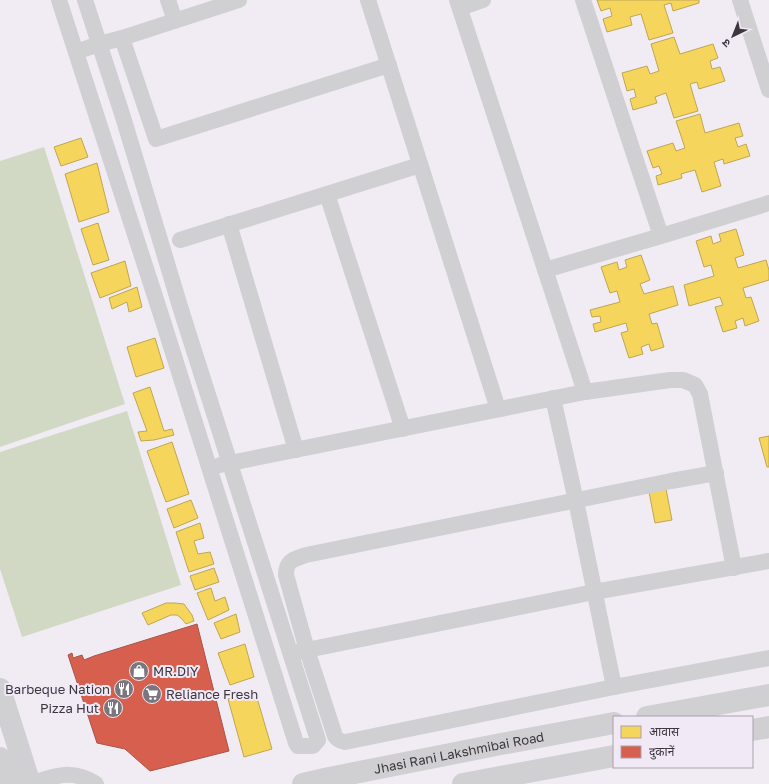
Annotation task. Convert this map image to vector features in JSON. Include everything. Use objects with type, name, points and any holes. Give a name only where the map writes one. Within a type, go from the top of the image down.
[{"type":"main road","points":[[0,689],[30,784]]},
{"type":"main road","points":[[653,716],[769,695]]},
{"type":"main road","name":"Jhasi Rani Lakshmibai Road","points":[[303,784],[613,723]]},
{"type":"main road","points":[[753,730],[769,727]]},
{"type":"main road","points":[[463,784],[613,756]]},
{"type":"main road","points":[[0,758],[8,784]]},
{"type":"street","points":[[59,0],[162,318],[296,743],[298,746],[313,746],[318,740],[182,312],[123,117],[84,0]]},
{"type":"street","points":[[168,0],[175,21]]},
{"type":"street","points":[[76,52],[239,0]]},
{"type":"street","points":[[368,0],[498,409]]},
{"type":"street","points":[[483,0],[458,4],[585,392]]},
{"type":"street","points":[[582,0],[661,236]]},
{"type":"street","points":[[740,0],[769,90]]},
{"type":"street","points":[[122,38],[156,139],[389,65]]},
{"type":"street","points":[[180,240],[420,165]]},
{"type":"street","points":[[327,194],[403,429]]},
{"type":"street","points":[[545,270],[769,203]]},
{"type":"street","points":[[230,224],[296,450]]},
{"type":"street","points":[[209,468],[585,392],[670,380],[683,380],[694,385],[700,394],[734,568]]},
{"type":"street","points":[[553,398],[576,500],[614,686]]},
{"type":"street","points":[[716,473],[306,555],[296,558],[289,563],[286,568],[286,575],[307,650],[335,736],[340,741],[345,742],[614,686],[769,658]]},
{"type":"street","points":[[290,654],[594,592],[769,561]]},
{"type":"street","points":[[30,784],[57,775],[73,774],[90,780],[96,784]]},
{"type":"green space","points":[[44,147],[125,404],[0,447],[0,161]]},
{"type":"green space","points":[[127,411],[181,585],[22,637],[0,569],[0,452]]},
{"type":"building: आवास","points":[[597,0],[699,0],[699,3],[673,11],[671,3],[664,5],[673,33],[649,40],[641,14],[630,17],[632,25],[607,32],[603,19],[612,16],[610,8],[601,11]]},
{"type":"building: आवास","points":[[674,37],[680,54],[713,44],[718,58],[710,61],[712,69],[720,67],[725,81],[699,89],[697,82],[690,84],[698,111],[674,118],[666,93],[655,97],[657,103],[633,110],[630,99],[636,97],[634,89],[627,91],[622,73],[647,66],[650,74],[659,71],[651,44]]},
{"type":"building: आवास","points":[[700,114],[705,133],[739,123],[743,136],[735,138],[738,147],[746,144],[750,156],[724,164],[723,159],[714,162],[721,186],[702,192],[695,170],[681,174],[682,178],[658,185],[656,176],[662,174],[659,166],[653,168],[647,151],[673,143],[676,151],[685,148],[676,121]]},
{"type":"building: आवास","points":[[81,138],[88,157],[61,166],[54,147]]},
{"type":"building: आवास","points":[[97,163],[109,212],[79,222],[65,174]]},
{"type":"building: आवास","points":[[98,223],[109,260],[93,265],[81,229]]},
{"type":"building: आवास","points":[[736,229],[744,255],[735,258],[738,268],[766,260],[769,270],[769,280],[743,288],[746,298],[751,297],[759,321],[745,326],[743,318],[735,321],[737,328],[723,332],[715,307],[723,305],[720,297],[689,306],[684,285],[714,276],[711,265],[704,267],[696,241],[711,236],[713,244],[721,241],[719,234]]},
{"type":"building: आवास","points":[[641,255],[650,280],[640,284],[644,294],[673,286],[678,305],[649,314],[652,324],[657,323],[664,347],[651,351],[649,344],[641,347],[643,354],[629,358],[621,333],[628,331],[626,323],[595,332],[593,324],[601,322],[600,316],[592,317],[590,310],[620,302],[617,291],[610,293],[601,267],[617,262],[619,270],[627,267],[625,260]]},
{"type":"building: आवास","points":[[125,261],[131,286],[100,298],[91,273]]},
{"type":"building: आवास","points":[[137,287],[142,307],[129,312],[127,302],[112,309],[109,298]]},
{"type":"building: आवास","points":[[155,338],[164,368],[136,377],[127,347]]},
{"type":"building: आवास","points":[[150,387],[164,431],[172,429],[174,435],[154,440],[141,441],[138,432],[147,431],[133,393]]},
{"type":"building: आवास","points":[[769,436],[769,467],[767,467],[759,438]]},
{"type":"building: आवास","points":[[172,442],[189,494],[166,502],[147,451]]},
{"type":"building: आवास","points":[[666,489],[672,520],[655,523],[649,492]]},
{"type":"building: आवास","points":[[191,500],[198,518],[174,528],[167,509]]},
{"type":"building: आवास","points":[[200,523],[204,538],[194,541],[198,554],[210,552],[214,564],[189,572],[176,532]]},
{"type":"building: आवास","points":[[214,568],[219,582],[195,590],[190,576]]},
{"type":"building: आवास","points":[[211,588],[215,601],[225,597],[229,610],[208,620],[197,593]]},
{"type":"building: आवास","points":[[166,603],[184,604],[192,615],[194,621],[186,624],[177,615],[171,615],[148,625],[142,613]]},
{"type":"building: आवास","points":[[236,614],[240,632],[221,639],[214,623]]},
{"type":"building: आवास","points":[[245,644],[254,677],[230,685],[218,653]]},
{"type":"building: आवास","points":[[255,691],[272,749],[244,757],[228,699]]},
{"type":"building: दुकानें","points":[[197,624],[229,751],[150,771],[125,749],[97,743],[68,655],[72,653],[73,658],[82,655],[84,660]]},
{"type":"place","name":"MR.DIY","points":[[139,671]]},
{"type":"place","name":"Barbeque Nation","points":[[124,689]]},
{"type":"place","name":"Reliance Fresh","points":[[152,694]]},
{"type":"place","name":"Pizza Hut","points":[[113,708]]}]
